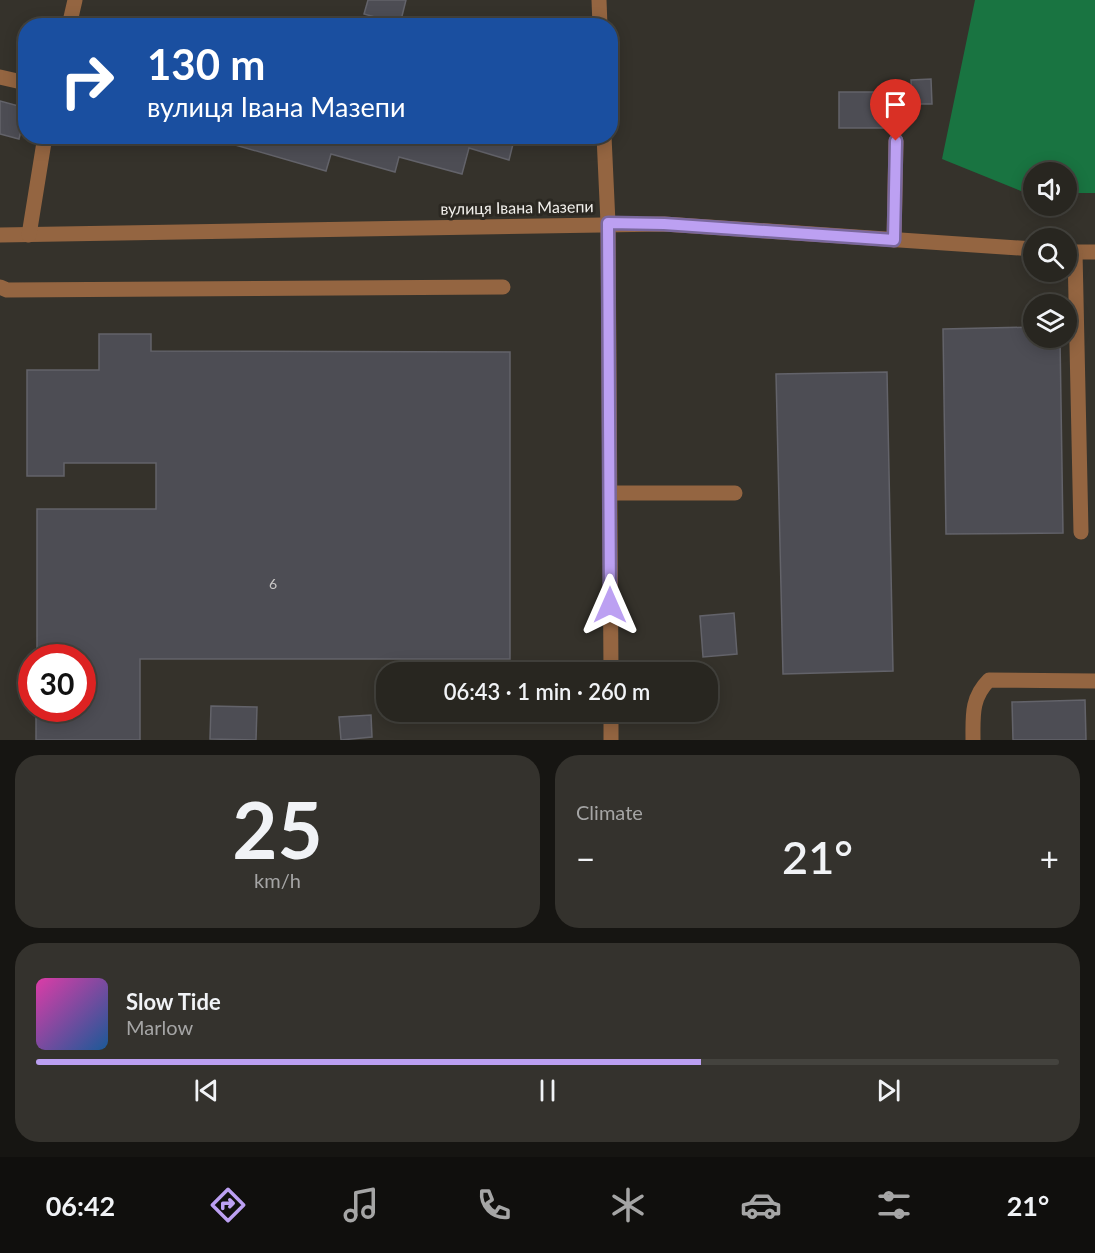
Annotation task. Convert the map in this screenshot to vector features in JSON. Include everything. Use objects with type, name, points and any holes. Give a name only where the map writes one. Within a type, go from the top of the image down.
[{"type":"street","points":[[71,18],[75,0]]},
{"type":"street","points":[[599,0],[600,18]]},
{"type":"street","points":[[0,77],[18,81]]},
{"type":"street","points":[[894,240],[896,141]]},
{"type":"street","points":[[29,235],[44,144]]},
{"type":"street","points":[[604,144],[608,223],[611,662]]},
{"type":"street","name":"вулиця Івана Мазепи","points":[[0,236],[608,223],[664,224],[1023,248]]},
{"type":"street","points":[[1077,252],[1095,252]]},
{"type":"street","points":[[1072,282],[1081,532]]},
{"type":"street","points":[[0,287],[19,290],[503,287]]},
{"type":"street","points":[[610,493],[735,493]]},
{"type":"street","points":[[973,740],[973,706],[979,690],[989,680],[1095,681]]},
{"type":"street","points":[[611,722],[611,740]]},
{"type":"green space","points":[[975,0],[1095,0],[1095,193],[1077,193],[1077,162],[1023,162],[1023,192],[942,159]]},
{"type":"building","points":[[368,0],[406,0],[402,18],[378,18],[364,14]]},
{"type":"building","points":[[931,79],[932,104],[912,104],[911,80]]},
{"type":"building","points":[[839,92],[890,92],[890,128],[839,128]]},
{"type":"building","points":[[0,101],[18,106],[18,139],[0,134]]},
{"type":"building","points":[[232,144],[513,144],[509,160],[469,148],[462,174],[399,157],[395,172],[331,154],[326,171]]},
{"type":"building","points":[[1023,327],[1023,348],[1060,348],[1063,533],[946,534],[943,329]]},
{"type":"building","points":[[99,334],[151,334],[151,351],[510,352],[510,659],[140,659],[140,740],[36,740],[36,722],[96,722],[96,644],[37,644],[37,509],[156,509],[156,463],[64,463],[64,476],[27,476],[27,370],[99,370]]},
{"type":"building","points":[[887,372],[893,671],[783,674],[776,374]]},
{"type":"building","points":[[734,613],[737,654],[703,657],[700,616]]},
{"type":"building","points":[[1085,700],[1086,740],[1013,740],[1012,702]]},
{"type":"building","points":[[211,706],[257,707],[256,740],[210,739]]},
{"type":"building","points":[[371,715],[372,737],[341,740],[339,717]]},
{"type":"route","points":[[610,605],[608,223],[664,224],[894,240],[896,141]]}]
